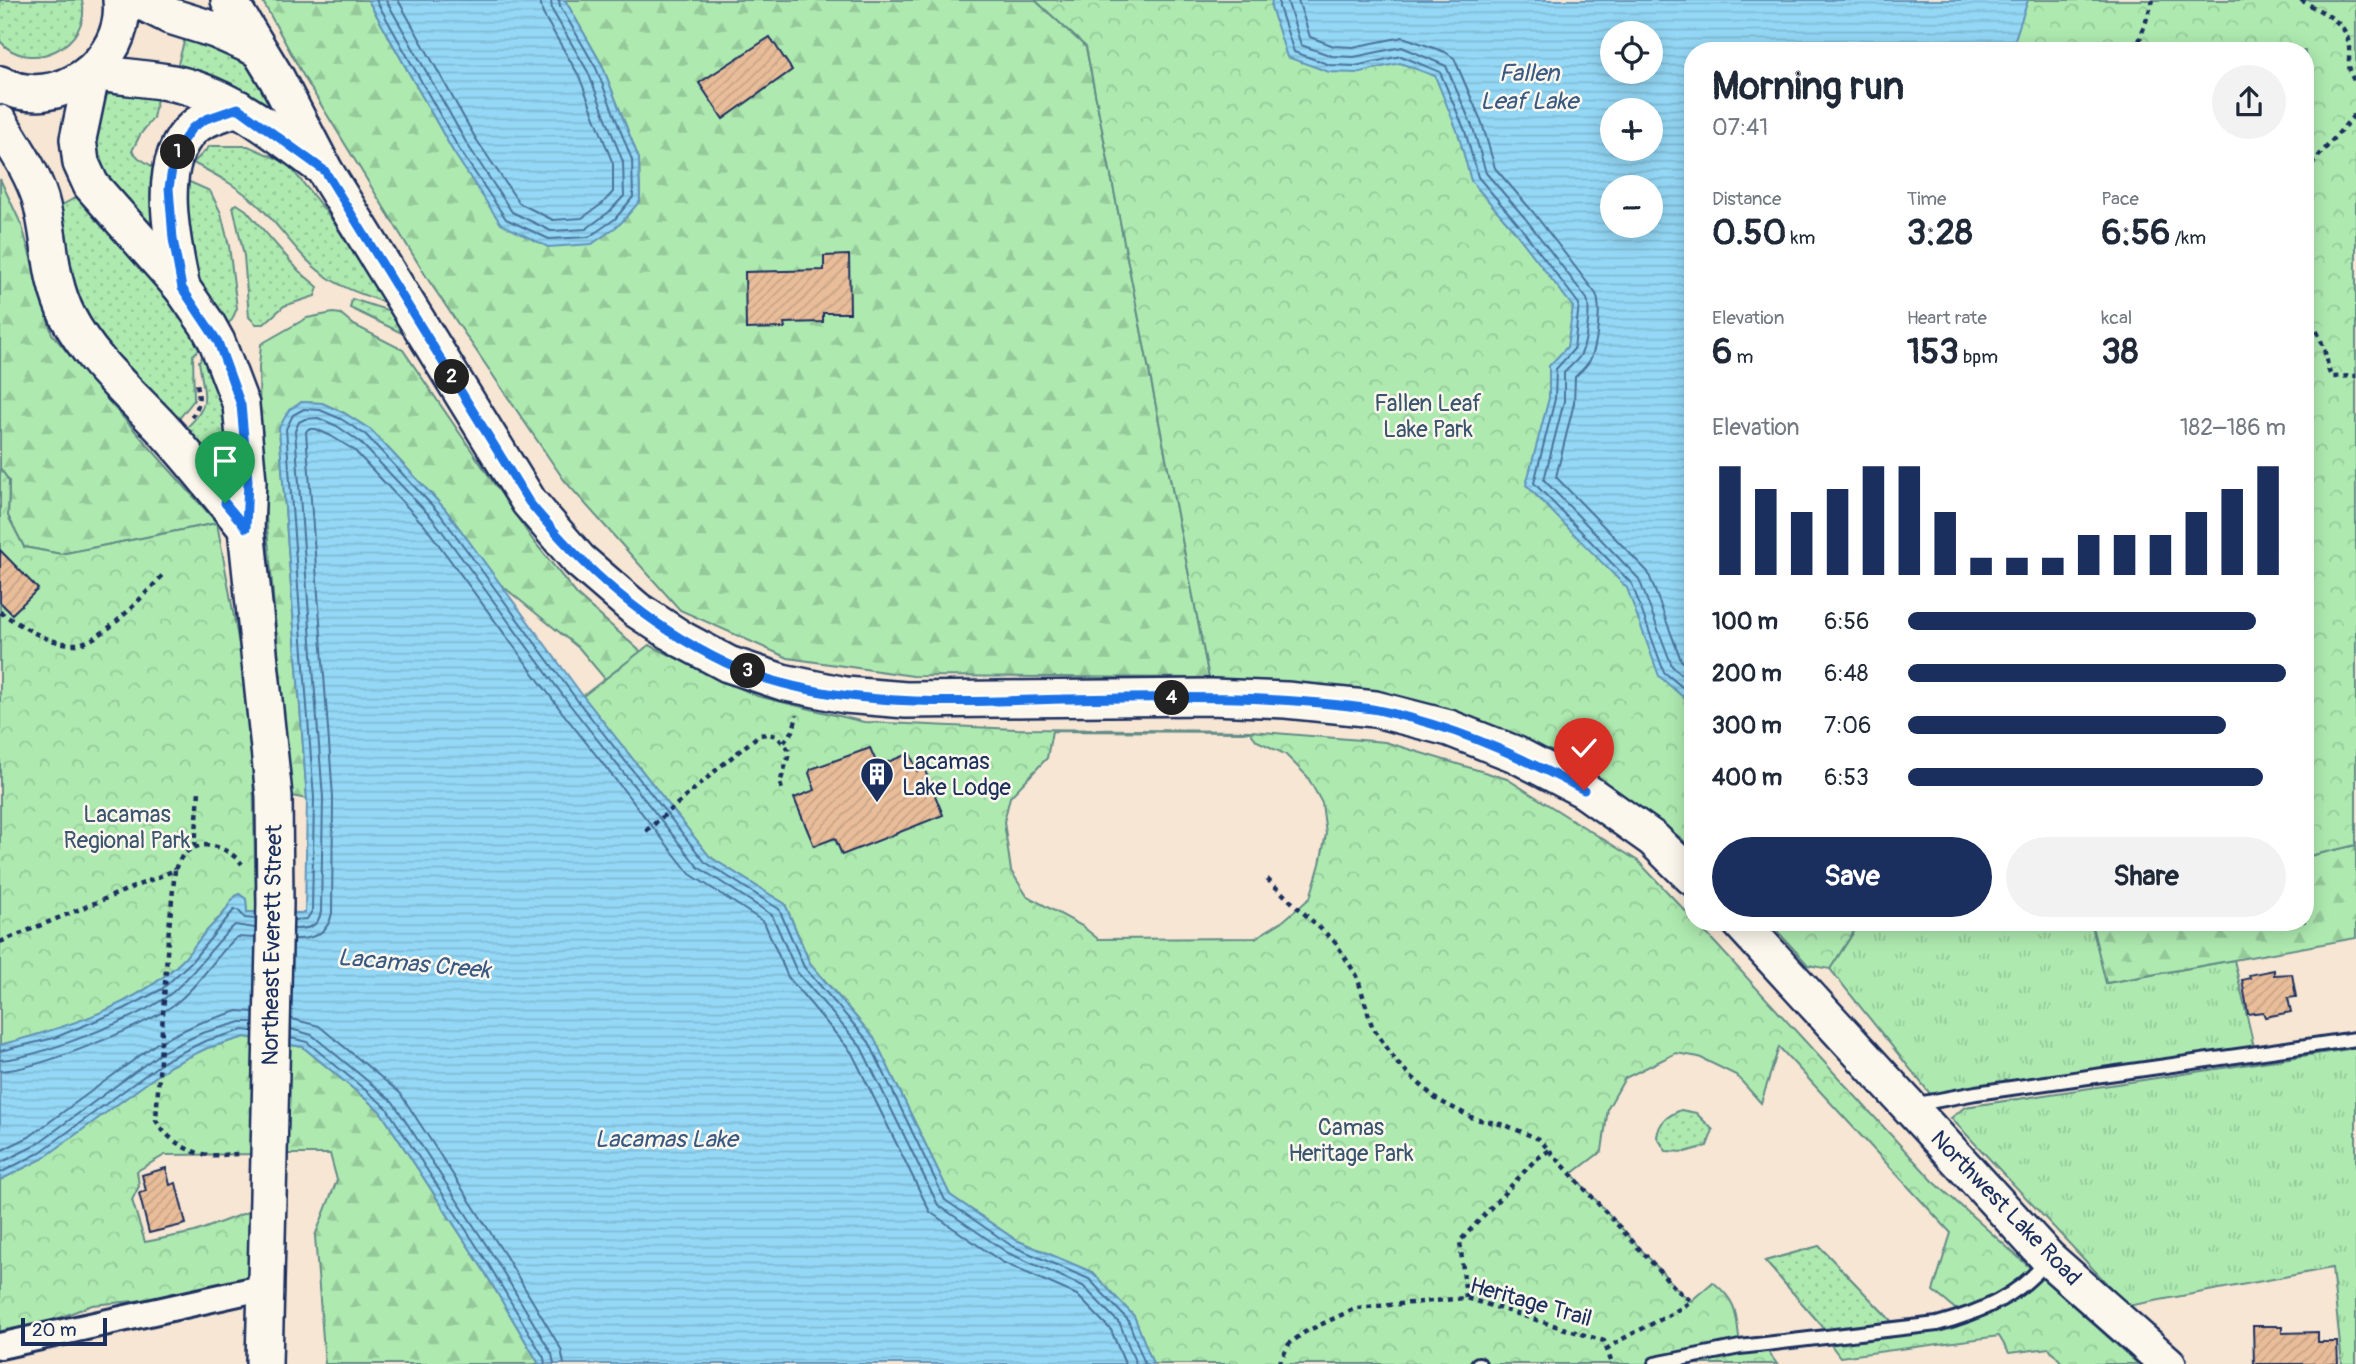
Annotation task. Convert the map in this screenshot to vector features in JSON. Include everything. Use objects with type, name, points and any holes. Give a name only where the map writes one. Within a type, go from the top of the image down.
[{"type":"main road","points":[[0,84],[28,92],[51,91],[73,85],[92,72],[114,43],[120,26],[121,0]]},
{"type":"main road","points":[[138,0],[170,16],[215,30],[258,49]]},
{"type":"main road","points":[[229,0],[277,79],[325,171],[537,511],[579,560],[637,610],[683,640],[728,664],[792,685],[845,695],[906,700],[1211,697],[1286,700],[1375,709],[1460,733],[1515,754],[1584,790],[1653,839],[1684,869]]},
{"type":"main road","points":[[92,72],[169,82],[200,91],[238,108],[325,171]]},
{"type":"main road","name":"Northeast Everett Street","points":[[92,72],[78,139],[82,163],[91,185],[182,288],[218,342],[241,405],[248,481],[246,528],[274,796],[275,904],[264,1364]]},
{"type":"main road","points":[[182,288],[170,211],[169,188],[173,163],[182,142],[192,128],[206,119],[238,108]]},
{"type":"main road","points":[[0,123],[31,173],[41,201],[50,264],[57,289],[79,336],[104,368],[172,438],[246,528]]},
{"type":"main road","name":"Northwest Lake Road","points":[[1748,931],[2048,1258],[2168,1364]]},
{"type":"street","points":[[0,1346],[266,1287]]},
{"type":"lane","points":[[1909,1106],[1976,1093],[2356,1039]]},
{"type":"lane","points":[[1655,1364],[1740,1347],[1937,1324],[1956,1319],[1980,1310],[2019,1288],[2033,1277],[2048,1258]]},
{"type":"path","points":[[2139,42],[2153,0]]},
{"type":"path","points":[[2301,0],[2334,20],[2348,37],[2349,74],[2356,83]]},
{"type":"path","points":[[2314,162],[2356,113]]},
{"type":"path","points":[[2314,327],[2327,362],[2327,370],[2332,377],[2356,376]]},
{"type":"path","points":[[190,419],[197,411],[199,403],[196,371]]},
{"type":"path","points":[[0,612],[39,636],[76,645],[110,629],[164,574]]},
{"type":"path","points":[[646,831],[759,735],[777,736],[788,749],[780,783],[783,793]]},
{"type":"path","points":[[195,847],[199,790]]},
{"type":"path","points":[[245,867],[233,853],[207,845],[183,853],[174,870],[155,1112],[156,1120],[166,1135],[183,1146],[208,1156],[269,1154]]},
{"type":"path","points":[[0,942],[174,870]]},
{"type":"path","points":[[1267,879],[1335,942],[1357,976],[1372,1026],[1398,1064],[1436,1099],[1475,1119],[1505,1125],[1539,1139],[1691,1301],[1677,1312],[1619,1340],[1607,1349]]},
{"type":"path","points":[[1466,1298],[1460,1241],[1535,1160],[1550,1150]]},
{"type":"path","name":"Heritage Trail","points":[[1279,1364],[1289,1344],[1305,1332],[1356,1308],[1466,1298],[1604,1341],[1612,1364]]},
{"type":"green space","points":[[0,0],[82,0],[83,16],[78,30],[69,42],[42,55],[27,56],[12,51],[0,41]]},
{"type":"green space","points":[[262,0],[368,0],[454,153],[640,201],[639,159],[602,65],[565,0],[1035,0],[1086,47],[1209,678],[913,676],[788,658],[680,610],[564,480],[429,281],[304,77]]},
{"type":"green space","name":"Fallen Leaf Lake Park","points":[[1035,0],[2356,0],[2356,845],[2314,855],[2314,42],[1684,42],[1684,841],[1598,779],[1508,733],[1444,709],[1411,700],[1310,684],[1209,678],[1086,47]]},
{"type":"green space","points":[[187,31],[249,61],[291,131],[176,71]]},
{"type":"green space","points":[[106,93],[157,99],[153,118],[132,151],[158,170],[164,248],[111,189],[95,148]]},
{"type":"green space","points":[[210,146],[248,146],[287,163],[328,214],[387,303],[346,288],[323,274],[248,196],[193,163]]},
{"type":"green space","points":[[0,179],[22,226],[52,334],[217,523],[61,554],[24,547],[8,516],[9,481],[0,468]]},
{"type":"green space","points":[[183,179],[210,191],[221,213],[229,246],[237,308],[232,320],[225,326],[203,290],[181,236]]},
{"type":"green space","points":[[82,194],[208,341],[193,355],[194,400],[170,430],[122,382],[73,295],[55,209]]},
{"type":"green space","points":[[237,204],[246,210],[299,271],[318,287],[315,296],[284,306],[264,324],[256,324],[249,317],[244,256],[233,206]]},
{"type":"green space","points":[[352,299],[390,311],[408,336],[350,308]]},
{"type":"green space","points":[[341,314],[354,325],[403,350],[532,539],[578,596],[641,652],[605,679],[580,649],[500,584],[445,509],[371,430],[322,403],[301,402],[279,428],[307,799],[291,796],[260,449],[259,367],[261,344],[307,318]]},
{"type":"green space","points":[[214,349],[242,518],[183,431],[203,407],[204,392],[199,361],[209,350]]},
{"type":"green space","name":"Lacamas Regional Park","points":[[0,468],[9,481],[8,516],[24,547],[61,554],[217,523],[252,716],[256,912],[247,912],[246,899],[239,894],[184,959],[144,990],[98,1014],[0,1045]]},
{"type":"green space","name":"Camas Heritage Park","points":[[649,645],[757,696],[864,722],[1016,729],[1251,731],[1385,742],[1507,779],[1638,861],[1684,910],[1684,931],[1704,931],[1933,1181],[2138,1364],[2063,1364],[2049,1348],[2009,1353],[1999,1336],[1840,1357],[1825,1337],[1831,1336],[1765,1261],[1819,1246],[1898,1328],[1964,1316],[1933,1291],[1951,1233],[1779,1047],[1761,1103],[1736,1075],[1699,1057],[1676,1053],[1625,1078],[1608,1108],[1602,1151],[1572,1174],[1691,1301],[1713,1282],[1728,1296],[1735,1310],[1740,1346],[1763,1345],[1777,1364],[1153,1364],[1134,1316],[1092,1272],[1016,1240],[950,1195],[874,1038],[810,963],[785,904],[710,857],[583,696]],"holes":[[[1052,731],[1250,732],[1257,741],[1285,754],[1307,776],[1322,803],[1326,834],[1310,898],[1283,921],[1255,938],[1098,939],[1082,926],[1027,896],[1011,871],[1004,822],[1010,797],[1047,758]]]},
{"type":"green space","points":[[2356,845],[2356,938],[2106,983],[2093,931],[2314,931],[2314,855]]},
{"type":"green space","points":[[1777,931],[1854,931],[1830,969],[1808,965]]},
{"type":"green space","points":[[1854,931],[2093,931],[2107,983],[2234,960],[2254,1047],[1931,1095],[1830,969]]},
{"type":"green space","points":[[245,1037],[271,1042],[269,1154],[165,1155],[137,1171],[139,1186],[132,1200],[145,1242],[195,1232],[253,1210],[249,1290],[92,1305],[18,1334],[0,1338],[0,1180],[42,1159],[170,1066],[207,1048]]},
{"type":"green space","points":[[271,1042],[303,1047],[380,1111],[483,1269],[539,1364],[325,1364],[315,1236],[337,1180],[330,1154],[269,1154]]},
{"type":"green space","points":[[2356,1048],[2356,1364],[2342,1364],[2332,1268],[2128,1306],[1951,1118],[1965,1107]]},
{"type":"green space","points":[[1681,1110],[1696,1113],[1713,1130],[1707,1146],[1685,1152],[1666,1151],[1657,1137],[1660,1127],[1668,1117]]},
{"type":"green space","points":[[1819,1246],[1898,1328],[1831,1336],[1765,1261]]},
{"type":"water","points":[[368,0],[565,0],[602,65],[639,159],[640,201],[620,224],[592,244],[548,247],[501,224],[454,153]]},
{"type":"water","name":"Fallen Leaf Lake","points":[[1272,0],[2028,0],[2014,42],[1684,42],[1684,698],[1659,676],[1627,588],[1526,485],[1549,398],[1549,366],[1567,347],[1573,307],[1512,228],[1471,181],[1458,133],[1435,76],[1400,63],[1356,73],[1329,72],[1287,57],[1271,7]]},
{"type":"water","name":"Lacamas Lake","points":[[302,402],[322,403],[371,430],[445,509],[583,696],[710,857],[785,904],[810,964],[874,1038],[950,1195],[1016,1240],[1092,1272],[1134,1316],[1153,1364],[539,1364],[483,1269],[380,1111],[303,1047],[245,1037],[207,1048],[170,1066],[42,1159],[0,1180],[0,1045],[98,1014],[144,990],[184,959],[239,894],[246,899],[247,912],[305,913],[307,799],[279,428],[289,410]]},
{"type":"building","points":[[770,37],[792,70],[723,119],[699,83]]},
{"type":"building","points":[[849,255],[850,313],[823,313],[823,322],[784,323],[785,328],[746,329],[745,272],[824,270],[824,256]]},
{"type":"building","points":[[0,550],[38,589],[12,614],[0,602]]},
{"type":"building","name":"Lacamas Lake Lodge","points":[[870,748],[878,766],[910,753],[917,771],[924,768],[943,815],[842,855],[835,838],[814,846],[794,798],[815,790],[809,773],[811,769]]},
{"type":"building","points":[[2274,970],[2274,975],[2292,974],[2296,997],[2288,998],[2291,1012],[2265,1017],[2263,1012],[2248,1014],[2242,980],[2250,978],[2249,975]]},
{"type":"building","points":[[166,1168],[170,1185],[176,1183],[186,1224],[149,1233],[139,1193],[146,1191],[142,1175]]},
{"type":"building","points":[[2253,1326],[2282,1326],[2282,1333],[2318,1332],[2318,1342],[2337,1342],[2338,1364],[2254,1364]]},
{"type":"place","name":"Lacamas Lake Lodge","points":[[877,804]]},
{"type":"route","points":[[225,503],[246,528],[248,481],[241,405],[218,342],[182,288],[173,239],[169,188],[173,163],[182,142],[192,128],[206,119],[238,108],[325,171],[529,502],[552,530],[579,560],[637,610],[683,640],[728,664],[803,687],[845,695],[906,700],[1211,697],[1286,700],[1375,709],[1449,728],[1515,754],[1584,790]]},
{"type":"water label","name":"Lacamas Creek","points":[[414,964]]}]
